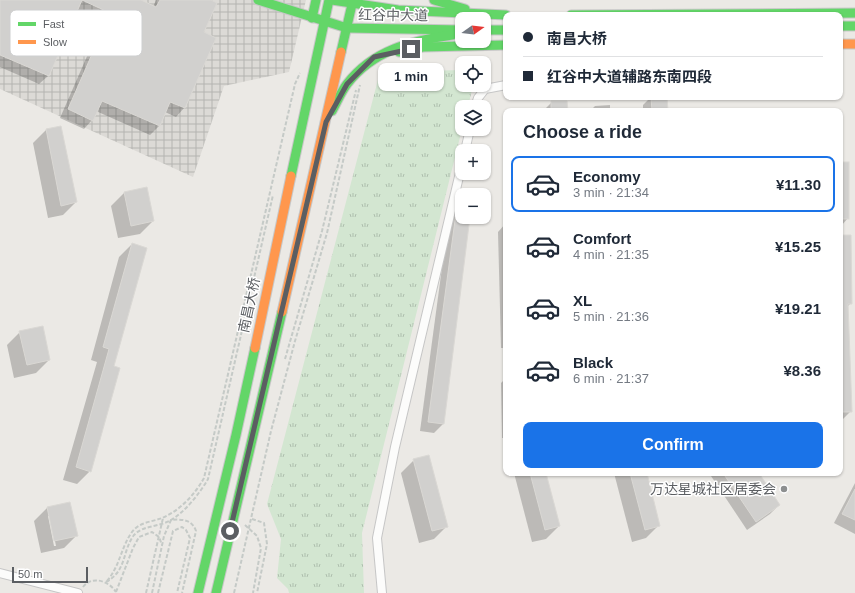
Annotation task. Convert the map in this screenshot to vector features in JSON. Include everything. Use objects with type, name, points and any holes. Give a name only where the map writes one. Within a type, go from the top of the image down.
[{"type":"main road","name":"红谷中大道","points":[[258,0],[347,28],[455,30]]},
{"type":"main road","points":[[312,18],[316,0]]},
{"type":"main road","name":"南昌大桥","points":[[198,593],[236,435],[329,0]]},
{"type":"main road","name":"红谷中大道","points":[[332,0],[398,10],[493,16],[503,15]]},
{"type":"main road","points":[[434,0],[493,16]]},
{"type":"main road","points":[[216,593],[326,122],[352,2]]},
{"type":"main road","points":[[843,20],[844,13],[855,13]]},
{"type":"main road","points":[[843,26],[855,26]]},
{"type":"main road","points":[[491,30],[503,30]]},
{"type":"main road","points":[[326,122],[347,84],[374,57],[413,41],[455,34]]},
{"type":"main road","points":[[843,44],[855,44]]},
{"type":"main road","points":[[374,57],[423,47],[503,45]]},
{"type":"street","points":[[477,100],[485,88],[503,85]]},
{"type":"street","points":[[382,593],[377,538],[395,447],[458,180]]},
{"type":"street","points":[[0,573],[80,591]]},
{"type":"path","points":[[284,361],[322,231],[353,99],[364,66]]},
{"type":"path","points":[[234,593],[271,431],[295,341],[327,233],[364,66]]},
{"type":"path","points":[[106,582],[115,571],[132,531],[143,523],[163,518],[175,510],[196,492],[204,478],[295,84],[302,71],[299,86]]},
{"type":"path","points":[[279,171],[283,156]]},
{"type":"path","points":[[106,582],[117,575],[133,536],[140,530],[171,520],[200,494],[208,479],[274,194]]},
{"type":"path","points":[[146,593],[163,518]]},
{"type":"path","points":[[171,520],[181,519],[189,522],[195,527],[196,531],[182,593]]},
{"type":"path","points":[[252,519],[264,523],[267,544],[257,593]]},
{"type":"path","points":[[152,593],[164,536],[171,520]]},
{"type":"path","points":[[244,524],[257,536],[262,548],[253,593]]},
{"type":"path","points":[[158,593],[173,531],[182,528],[186,530],[190,538],[177,593]]},
{"type":"path","points":[[80,591],[86,584],[96,580],[106,582],[116,592],[132,548],[139,537],[152,532],[159,537],[162,545]]},
{"type":"shaded area","points":[[0,0],[306,0],[289,72],[224,86],[193,177],[0,89]]},
{"type":"green space","points":[[455,70],[455,92],[471,92],[470,100],[455,100],[455,136],[460,136],[458,144],[455,144],[455,157],[362,533],[364,593],[289,593],[288,589],[277,578],[281,539],[267,504],[380,72]]},
{"type":"building","points":[[0,0],[82,0],[78,10],[10,10],[10,56],[58,56],[49,76],[0,55]]},
{"type":"building","points":[[82,0],[141,0],[156,7],[160,0],[211,0],[217,3],[204,32],[216,38],[185,108],[170,102],[160,126],[102,101],[93,121],[68,109],[91,56],[142,56],[142,10],[104,10]]},
{"type":"building","points":[[651,100],[667,100],[668,108],[652,108]]},
{"type":"building","points":[[551,101],[567,101],[568,108],[551,108]]},
{"type":"building","points":[[61,126],[77,202],[61,206],[46,129]]},
{"type":"building","points":[[843,162],[849,162],[849,219],[843,219]]},
{"type":"building","points":[[147,187],[154,221],[131,226],[124,192]]},
{"type":"building","points":[[455,220],[455,224],[469,224],[444,424],[428,422]]},
{"type":"building","points":[[843,235],[851,235],[852,304],[848,304],[852,412],[843,412]]},
{"type":"building","points":[[132,243],[147,248],[114,366],[120,368],[91,472],[76,467],[109,349],[103,347]]},
{"type":"building","points":[[43,326],[50,360],[27,365],[19,331]]},
{"type":"building","points":[[429,455],[448,527],[432,531],[413,459]]},
{"type":"building","points":[[531,476],[547,476],[560,526],[545,530]]},
{"type":"building","points":[[631,476],[648,476],[660,526],[645,530]]},
{"type":"building","points":[[725,476],[761,476],[780,505],[756,522]]},
{"type":"building","points":[[855,489],[855,520],[842,514]]},
{"type":"building","points":[[70,502],[78,536],[54,541],[47,507]]},
{"type":"traffic: fast","points":[[258,0],[347,28],[455,30]]},
{"type":"traffic: fast","points":[[312,18],[316,0]]},
{"type":"traffic: fast","points":[[291,176],[329,0]]},
{"type":"traffic: fast","points":[[332,0],[398,10],[503,15]]},
{"type":"traffic: fast","points":[[341,52],[353,0]]},
{"type":"traffic: fast","points":[[434,0],[465,9]]},
{"type":"traffic: fast","points":[[843,13],[855,13]]},
{"type":"traffic: fast","points":[[843,26],[855,26]]},
{"type":"traffic: fast","points":[[491,30],[503,30]]},
{"type":"traffic: fast","points":[[332,111],[347,84],[357,72],[381,55],[422,40],[452,35]]},
{"type":"traffic: fast","points":[[399,52],[423,47],[503,45]]},
{"type":"traffic: fast","points":[[216,593],[282,312]]},
{"type":"traffic: fast","points":[[198,593],[236,435],[255,348]]},
{"type":"traffic: slow","points":[[843,44],[855,44]]},
{"type":"traffic: slow","points":[[282,312],[341,52]]},
{"type":"traffic: slow","points":[[255,348],[291,176]]},
{"type":"place","name":"万达星城社区居委会","points":[[784,489]]},
{"type":"route","points":[[230,531],[326,122],[347,84],[374,57],[411,49]]}]
